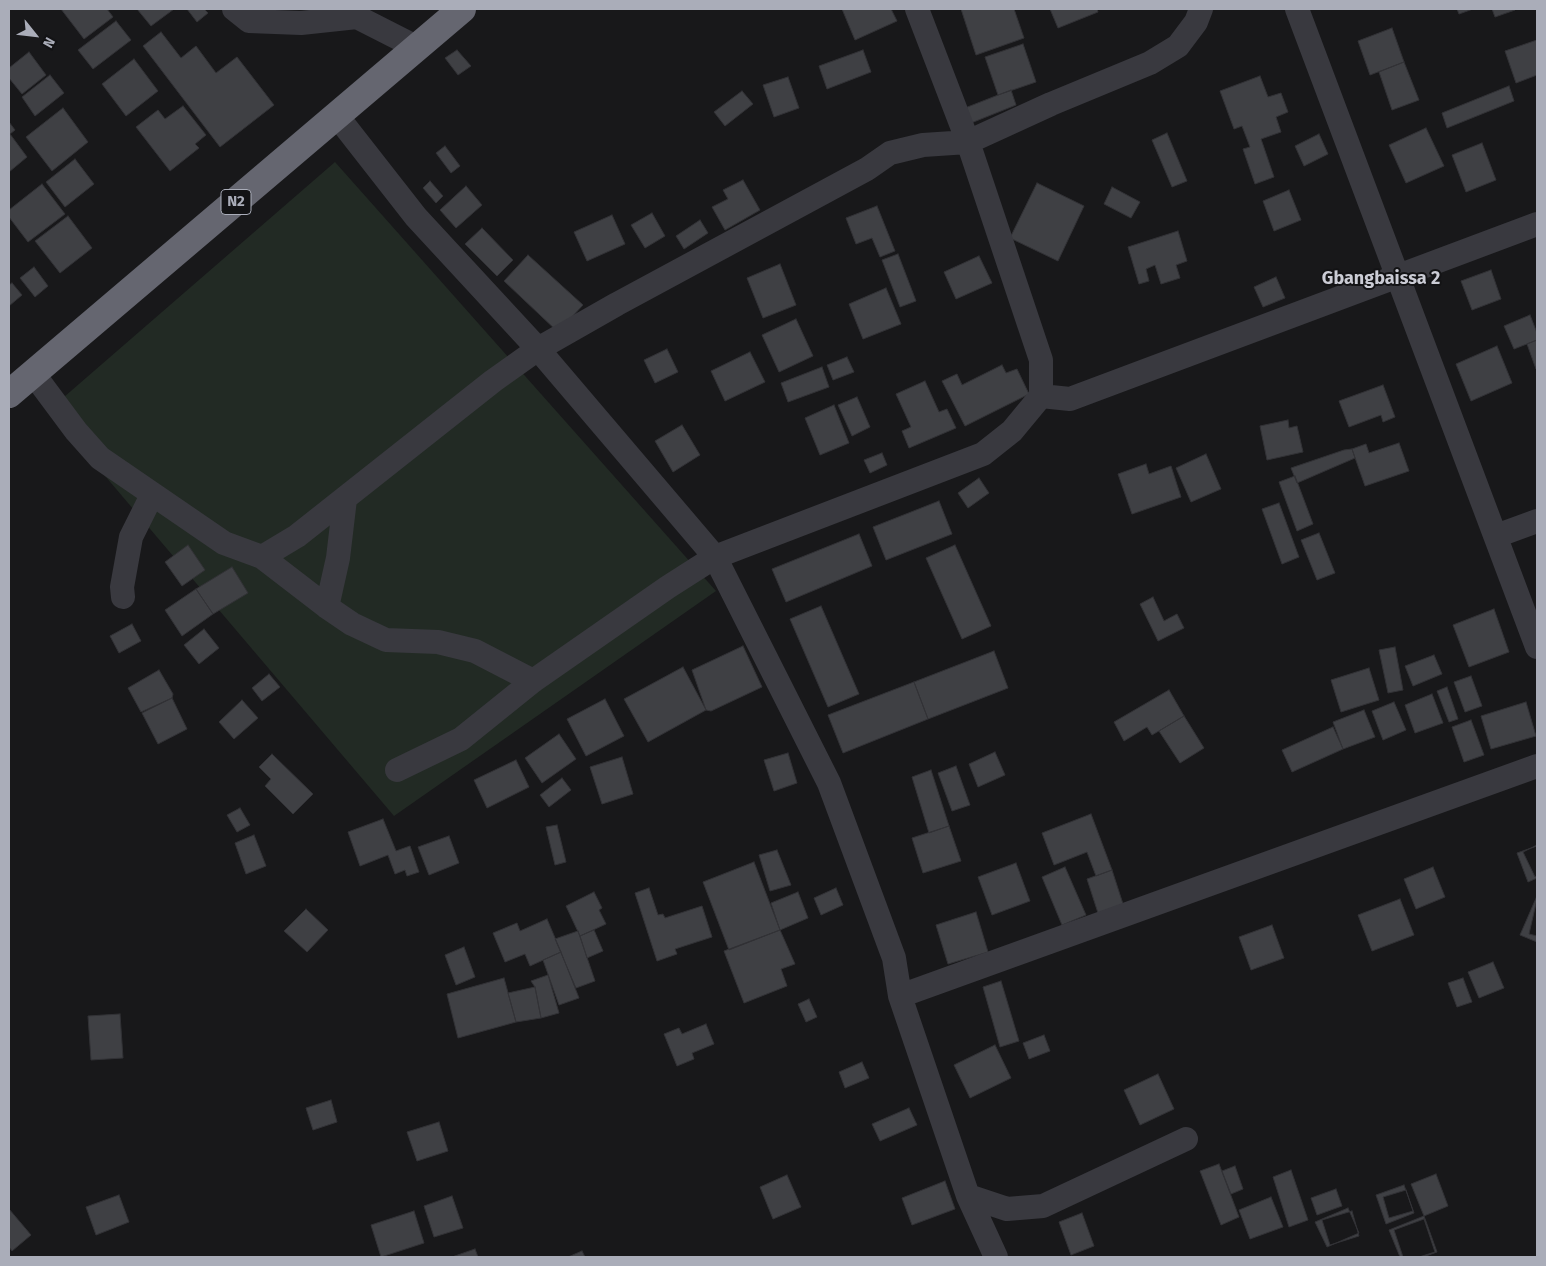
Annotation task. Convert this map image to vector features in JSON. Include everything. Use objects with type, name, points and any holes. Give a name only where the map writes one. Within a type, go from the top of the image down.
[{"type":"highway","name":"N2","points":[[9,394],[462,9]]},
{"type":"street","points":[[234,9],[249,21],[301,23],[357,17],[416,47]]},
{"type":"street","points":[[397,770],[461,739],[533,681],[714,557],[983,454],[1012,430],[1041,396],[1041,360],[968,142],[917,9]]},
{"type":"street","points":[[262,558],[297,536],[493,381],[538,349],[617,304],[867,169],[890,153],[922,145],[968,142],[1051,104],[1150,63],[1178,46],[1196,22],[1201,9]]},
{"type":"street","points":[[1297,9],[1537,647]]},
{"type":"street","points":[[337,116],[416,217],[538,349],[714,557],[829,783],[894,958],[900,996],[968,1196],[996,1257]]},
{"type":"street","points":[[1041,396],[1070,399],[1537,224]]},
{"type":"street","points":[[31,376],[41,384],[76,431],[100,458],[224,543],[262,558],[352,624],[386,640],[438,642],[475,651],[533,681]]},
{"type":"street","points":[[124,597],[122,587],[131,537],[152,495]]},
{"type":"street","points":[[327,607],[338,558],[345,499]]},
{"type":"street","points":[[1496,536],[1537,521]]},
{"type":"street","points":[[900,996],[1537,766]]},
{"type":"street","points":[[968,1196],[1007,1209],[1043,1206],[1186,1139]]},
{"type":"shaded area","points":[[335,162],[716,591],[394,816],[49,410]]},
{"type":"building","points":[[61,9],[107,9],[113,17],[84,39]]},
{"type":"building","points":[[137,9],[174,9],[151,26]]},
{"type":"building","points":[[187,9],[204,9],[208,13],[197,22]]},
{"type":"building","points":[[842,9],[891,9],[897,21],[855,40]]},
{"type":"building","points":[[961,9],[1014,9],[1024,38],[976,55]]},
{"type":"building","points":[[1050,9],[1097,9],[1098,12],[1058,28]]},
{"type":"building","points":[[1457,9],[1473,9],[1459,14]]},
{"type":"building","points":[[1492,9],[1514,9],[1515,10],[1495,17]]},
{"type":"building","points":[[116,21],[131,40],[93,69],[78,50]]},
{"type":"building","points":[[1392,28],[1404,62],[1370,75],[1358,41]]},
{"type":"building","points":[[161,32],[181,58],[196,46],[216,73],[237,57],[274,105],[220,147],[143,46]]},
{"type":"building","points":[[1537,40],[1537,75],[1516,83],[1505,51]]},
{"type":"building","points":[[1023,44],[1036,82],[998,95],[985,57]]},
{"type":"building","points":[[457,50],[471,66],[458,75],[445,58]]},
{"type":"building","points":[[863,50],[871,72],[827,89],[819,66]]},
{"type":"building","points":[[29,52],[46,75],[22,94],[9,78],[9,68]]},
{"type":"building","points":[[134,59],[158,91],[126,116],[102,84]]},
{"type":"building","points":[[1404,62],[1419,100],[1392,110],[1379,72]]},
{"type":"building","points":[[50,75],[64,93],[35,116],[22,97]]},
{"type":"building","points":[[1260,76],[1268,97],[1281,93],[1288,112],[1276,117],[1281,132],[1261,139],[1274,177],[1255,184],[1243,149],[1250,147],[1242,126],[1234,129],[1220,91]]},
{"type":"building","points":[[788,77],[799,108],[774,117],[763,85]]},
{"type":"building","points":[[1509,86],[1514,101],[1447,128],[1442,113]]},
{"type":"building","points":[[1011,90],[1016,105],[971,123],[965,108]]},
{"type":"building","points":[[742,91],[753,104],[725,126],[714,112]]},
{"type":"building","points":[[183,106],[206,135],[195,144],[199,148],[170,171],[136,127],[158,110],[165,119]]},
{"type":"building","points":[[63,108],[88,142],[52,171],[26,137]]},
{"type":"building","points":[[9,122],[15,130],[10,134],[27,157],[9,172]]},
{"type":"building","points":[[1426,128],[1444,166],[1406,183],[1389,145]]},
{"type":"building","points":[[1167,133],[1187,181],[1172,187],[1152,140]]},
{"type":"building","points":[[1319,134],[1328,154],[1304,166],[1295,146]]},
{"type":"building","points":[[1482,143],[1496,180],[1466,192],[1452,155]]},
{"type":"building","points":[[445,146],[460,166],[451,173],[436,153]]},
{"type":"building","points":[[75,159],[94,184],[65,207],[46,182]]},
{"type":"building","points":[[743,180],[760,210],[725,230],[712,207],[728,199],[723,190]]},
{"type":"building","points":[[430,181],[443,196],[436,203],[423,188]]},
{"type":"building","points":[[1037,183],[1084,206],[1058,261],[1010,238]]},
{"type":"building","points":[[42,184],[65,214],[28,242],[9,217],[9,210]]},
{"type":"building","points":[[466,186],[482,205],[456,228],[440,210]]},
{"type":"building","points":[[1112,187],[1140,202],[1131,218],[1104,204]]},
{"type":"building","points":[[1289,190],[1301,220],[1274,231],[1263,201]]},
{"type":"building","points":[[877,206],[895,251],[880,257],[872,238],[856,244],[846,218]]},
{"type":"building","points":[[652,213],[665,236],[645,248],[631,225]]},
{"type":"building","points":[[612,215],[625,244],[587,261],[574,232]]},
{"type":"building","points":[[68,216],[92,248],[60,273],[35,241]]},
{"type":"building","points":[[700,220],[708,233],[684,249],[676,236]]},
{"type":"building","points":[[482,228],[513,260],[497,276],[465,244]]},
{"type":"building","points":[[1178,231],[1187,261],[1176,265],[1180,278],[1161,284],[1155,265],[1146,269],[1149,281],[1139,284],[1128,247]]},
{"type":"building","points":[[898,254],[916,301],[900,307],[882,260]]},
{"type":"building","points":[[528,255],[583,305],[558,332],[504,281]]},
{"type":"building","points":[[979,256],[992,283],[956,299],[944,272]]},
{"type":"building","points":[[780,264],[796,305],[763,318],[747,278]]},
{"type":"building","points":[[34,267],[48,286],[35,297],[20,278]]},
{"type":"building","points":[[1491,270],[1501,299],[1472,310],[1461,281]]},
{"type":"building","points":[[1276,277],[1285,298],[1263,307],[1254,287]]},
{"type":"building","points":[[12,283],[22,295],[9,306],[9,285]]},
{"type":"building","points":[[886,288],[901,324],[863,339],[849,304]]},
{"type":"building","points":[[1530,315],[1537,333],[1537,340],[1514,349],[1504,326]]},
{"type":"building","points":[[796,319],[813,356],[779,372],[762,335]]},
{"type":"building","points":[[1537,340],[1537,369],[1536,369],[1527,344]]},
{"type":"building","points":[[1497,346],[1512,383],[1471,401],[1456,364]]},
{"type":"building","points":[[667,349],[678,372],[655,383],[644,360]]},
{"type":"building","points":[[750,352],[765,382],[725,401],[711,371]]},
{"type":"building","points":[[847,357],[854,372],[833,380],[827,365]]},
{"type":"building","points":[[1002,365],[1006,373],[1017,369],[1029,394],[965,426],[942,381],[957,374],[962,385]]},
{"type":"building","points":[[822,367],[829,387],[788,402],[781,383]]},
{"type":"building","points":[[925,381],[939,412],[947,409],[956,428],[909,448],[902,431],[911,427],[896,394]]},
{"type":"building","points":[[1383,385],[1395,417],[1383,422],[1381,415],[1349,427],[1339,401]]},
{"type":"building","points":[[857,397],[870,427],[852,436],[838,405]]},
{"type":"building","points":[[834,405],[849,443],[820,455],[805,418]]},
{"type":"building","points":[[1288,420],[1289,428],[1297,426],[1303,452],[1267,460],[1260,426]]},
{"type":"building","points":[[682,425],[700,455],[673,472],[655,441]]},
{"type":"building","points":[[1399,443],[1409,471],[1365,486],[1352,449],[1366,444],[1369,453]]},
{"type":"building","points":[[1352,449],[1355,458],[1297,483],[1291,468]]},
{"type":"building","points":[[882,453],[887,465],[870,473],[864,460]]},
{"type":"building","points":[[1206,454],[1221,489],[1191,502],[1176,468]]},
{"type":"building","points":[[1146,464],[1149,474],[1171,466],[1181,497],[1132,514],[1118,474]]},
{"type":"building","points":[[1295,476],[1313,524],[1297,531],[1279,482]]},
{"type":"building","points":[[979,478],[989,493],[968,508],[958,493]]},
{"type":"building","points":[[939,501],[952,534],[886,560],[873,527]]},
{"type":"building","points":[[1279,503],[1299,557],[1282,564],[1262,509]]},
{"type":"building","points":[[1319,533],[1335,573],[1317,580],[1301,540]]},
{"type":"building","points":[[859,534],[872,566],[786,602],[772,569]]},
{"type":"building","points":[[188,545],[205,570],[182,586],[165,562]]},
{"type":"building","points":[[955,545],[991,626],[962,639],[926,558]]},
{"type":"building","points":[[232,567],[248,593],[213,614],[196,589]]},
{"type":"building","points":[[196,589],[213,614],[182,636],[165,610]]},
{"type":"building","points":[[1153,597],[1164,621],[1177,614],[1184,628],[1158,641],[1140,604]]},
{"type":"building","points":[[821,606],[859,694],[828,707],[790,619]]},
{"type":"building","points":[[1494,609],[1509,652],[1469,667],[1453,625]]},
{"type":"building","points":[[132,624],[141,641],[119,653],[110,636]]},
{"type":"building","points":[[204,629],[219,648],[199,664],[184,645]]},
{"type":"building","points":[[743,646],[762,687],[711,711],[706,710],[692,670]]},
{"type":"building","points":[[1395,647],[1403,690],[1388,693],[1379,650]]},
{"type":"building","points":[[994,651],[1008,688],[928,719],[914,682]]},
{"type":"building","points":[[1434,655],[1442,674],[1413,686],[1405,666]]},
{"type":"building","points":[[683,667],[706,710],[648,742],[624,699]]},
{"type":"building","points":[[1369,668],[1379,700],[1341,712],[1331,680]]},
{"type":"building","points":[[159,670],[173,694],[172,698],[141,712],[128,688]]},
{"type":"building","points":[[269,674],[280,687],[262,701],[252,688]]},
{"type":"building","points":[[1471,676],[1482,706],[1465,712],[1454,682]]},
{"type":"building","points":[[914,682],[928,719],[843,753],[828,715]]},
{"type":"building","points":[[1447,687],[1458,719],[1449,722],[1437,691]]},
{"type":"building","points":[[1169,690],[1184,716],[1152,735],[1147,727],[1124,741],[1114,722]]},
{"type":"building","points":[[1432,694],[1443,723],[1415,733],[1405,705]]},
{"type":"building","points":[[172,698],[187,729],[158,744],[142,713]]},
{"type":"building","points":[[605,699],[624,736],[586,756],[567,719]]},
{"type":"building","points":[[242,700],[258,718],[234,739],[219,722]]},
{"type":"building","points":[[1394,702],[1406,730],[1383,740],[1372,711]]},
{"type":"building","points":[[1526,702],[1536,736],[1491,749],[1481,716]]},
{"type":"building","points":[[1364,710],[1375,737],[1343,749],[1333,722]]},
{"type":"building","points":[[1184,716],[1204,748],[1180,763],[1159,731]]},
{"type":"building","points":[[1471,720],[1484,755],[1464,762],[1452,727]]},
{"type":"building","points":[[1333,727],[1343,749],[1292,772],[1282,750]]},
{"type":"building","points":[[559,734],[576,759],[542,783],[525,758]]},
{"type":"building","points":[[995,752],[1005,775],[978,787],[969,764]]},
{"type":"building","points":[[788,753],[797,783],[774,791],[764,760]]},
{"type":"building","points":[[272,754],[313,794],[293,814],[265,786],[271,779],[259,767]]},
{"type":"building","points":[[622,757],[633,794],[602,804],[590,767]]},
{"type":"building","points":[[516,760],[529,787],[487,808],[474,780]]},
{"type":"building","points":[[956,766],[970,805],[952,811],[938,773]]},
{"type":"building","points":[[931,770],[949,826],[929,833],[912,777]]},
{"type":"building","points":[[562,778],[571,790],[549,807],[540,795]]},
{"type":"building","points":[[240,808],[250,825],[237,832],[227,815]]},
{"type":"building","points":[[1091,814],[1112,870],[1096,876],[1087,852],[1054,865],[1042,833]]},
{"type":"building","points":[[383,819],[396,851],[410,846],[419,872],[407,876],[405,870],[395,874],[388,855],[360,866],[348,832]]},
{"type":"building","points":[[557,825],[566,862],[555,865],[546,827]]},
{"type":"building","points":[[949,826],[961,861],[923,873],[912,838]]},
{"type":"building","points":[[254,835],[266,866],[246,874],[235,843]]},
{"type":"building","points":[[449,836],[459,863],[429,875],[418,847]]},
{"type":"building","points":[[1537,845],[1537,876],[1535,877],[1523,852]]},
{"type":"building","points":[[1537,846],[1537,878],[1528,882],[1517,853]]},
{"type":"building","points":[[777,850],[791,885],[770,891],[759,855]]},
{"type":"building","points":[[754,862],[780,930],[729,950],[703,882]]},
{"type":"building","points":[[1016,863],[1030,901],[992,915],[978,877]]},
{"type":"building","points":[[1065,867],[1086,915],[1062,925],[1042,877]]},
{"type":"building","points":[[1433,867],[1445,897],[1416,909],[1404,879]]},
{"type":"building","points":[[1112,870],[1123,904],[1098,913],[1087,879]]},
{"type":"building","points":[[649,888],[658,915],[663,914],[665,918],[702,906],[712,937],[675,949],[677,954],[657,961],[635,893]]},
{"type":"building","points":[[836,888],[843,905],[821,915],[814,898]]},
{"type":"building","points":[[594,892],[602,908],[599,910],[606,924],[580,936],[566,906]]},
{"type":"building","points":[[798,892],[808,918],[780,930],[771,903]]},
{"type":"building","points":[[1537,896],[1537,942],[1520,935]]},
{"type":"building","points":[[1400,899],[1414,935],[1372,951],[1358,915]]},
{"type":"building","points":[[1537,899],[1537,936],[1529,934]]},
{"type":"building","points":[[306,909],[328,930],[307,952],[284,931]]},
{"type":"building","points":[[976,912],[988,952],[948,964],[936,925]]},
{"type":"building","points":[[547,919],[561,952],[530,966],[525,954],[505,962],[493,933],[517,923],[520,931]]},
{"type":"building","points":[[1272,925],[1284,958],[1251,970],[1239,937]]},
{"type":"building","points":[[594,930],[603,951],[587,958],[580,936]]},
{"type":"building","points":[[780,930],[795,964],[781,969],[787,986],[744,1003],[724,951]]},
{"type":"building","points":[[578,931],[595,981],[576,988],[555,939]]},
{"type":"building","points":[[464,947],[475,977],[456,985],[445,955]]},
{"type":"building","points":[[561,952],[579,998],[559,1005],[543,960]]},
{"type":"building","points":[[1493,962],[1504,988],[1479,998],[1468,972]]},
{"type":"building","points":[[548,975],[559,1013],[541,1018],[535,987],[531,981]]},
{"type":"building","points":[[504,978],[516,1022],[458,1038],[447,994]]},
{"type":"building","points":[[1463,978],[1472,1002],[1457,1007],[1448,983]]},
{"type":"building","points":[[1001,981],[1019,1041],[1000,1047],[983,987]]},
{"type":"building","points":[[535,987],[541,1018],[516,1022],[508,993]]},
{"type":"building","points":[[809,999],[817,1017],[806,1022],[798,1004]]},
{"type":"building","points":[[120,1014],[123,1058],[91,1060],[88,1016]]},
{"type":"building","points":[[706,1024],[714,1044],[692,1053],[694,1059],[677,1066],[664,1034],[679,1028],[682,1034]]},
{"type":"building","points":[[1044,1035],[1050,1051],[1029,1059],[1023,1043]]},
{"type":"building","points":[[995,1045],[1011,1078],[970,1098],[954,1065]]},
{"type":"building","points":[[862,1062],[869,1078],[845,1088],[839,1072]]},
{"type":"building","points":[[1158,1074],[1174,1109],[1140,1125],[1124,1090]]},
{"type":"building","points":[[331,1100],[337,1122],[313,1130],[306,1108]]},
{"type":"building","points":[[909,1108],[917,1125],[880,1141],[872,1124]]},
{"type":"building","points":[[439,1122],[448,1151],[417,1161],[407,1132]]},
{"type":"building","points":[[1219,1164],[1239,1217],[1221,1225],[1200,1171]]},
{"type":"building","points":[[1235,1166],[1243,1189],[1231,1194],[1222,1171]]},
{"type":"building","points":[[1291,1170],[1308,1220],[1289,1227],[1273,1177]]},
{"type":"building","points":[[1436,1174],[1448,1206],[1424,1216],[1411,1184]]},
{"type":"building","points":[[787,1175],[801,1207],[773,1219],[760,1187]]},
{"type":"building","points":[[945,1181],[955,1209],[912,1225],[902,1198]]},
{"type":"building","points":[[1404,1185],[1414,1213],[1386,1224],[1376,1195]]},
{"type":"building","points":[[1336,1189],[1342,1206],[1317,1215],[1311,1198]]},
{"type":"building","points":[[1406,1190],[1413,1211],[1389,1218],[1383,1197]]},
{"type":"building","points":[[119,1195],[129,1222],[96,1235],[86,1207]]},
{"type":"building","points":[[452,1196],[463,1228],[434,1237],[424,1206]]},
{"type":"building","points":[[1271,1197],[1283,1227],[1250,1239],[1239,1210]]},
{"type":"building","points":[[1348,1208],[1359,1233],[1327,1247],[1315,1222]]},
{"type":"building","points":[[9,1209],[31,1235],[12,1251],[9,1247]]},
{"type":"building","points":[[414,1211],[424,1243],[381,1257],[371,1225]]},
{"type":"building","points":[[1352,1211],[1359,1236],[1330,1245],[1322,1220]]},
{"type":"building","points":[[1082,1213],[1094,1246],[1071,1255],[1059,1222]]},
{"type":"building","points":[[1424,1216],[1437,1252],[1423,1257],[1400,1257],[1389,1230]]},
{"type":"building","points":[[1424,1219],[1435,1252],[1419,1257],[1403,1257],[1394,1230]]},
{"type":"building","points":[[475,1249],[478,1257],[452,1257]]},
{"type":"building","points":[[582,1251],[585,1257],[568,1257]]},
{"type":"district","name":"Gbangbaissa 2","points":[[1381,279]]}]
